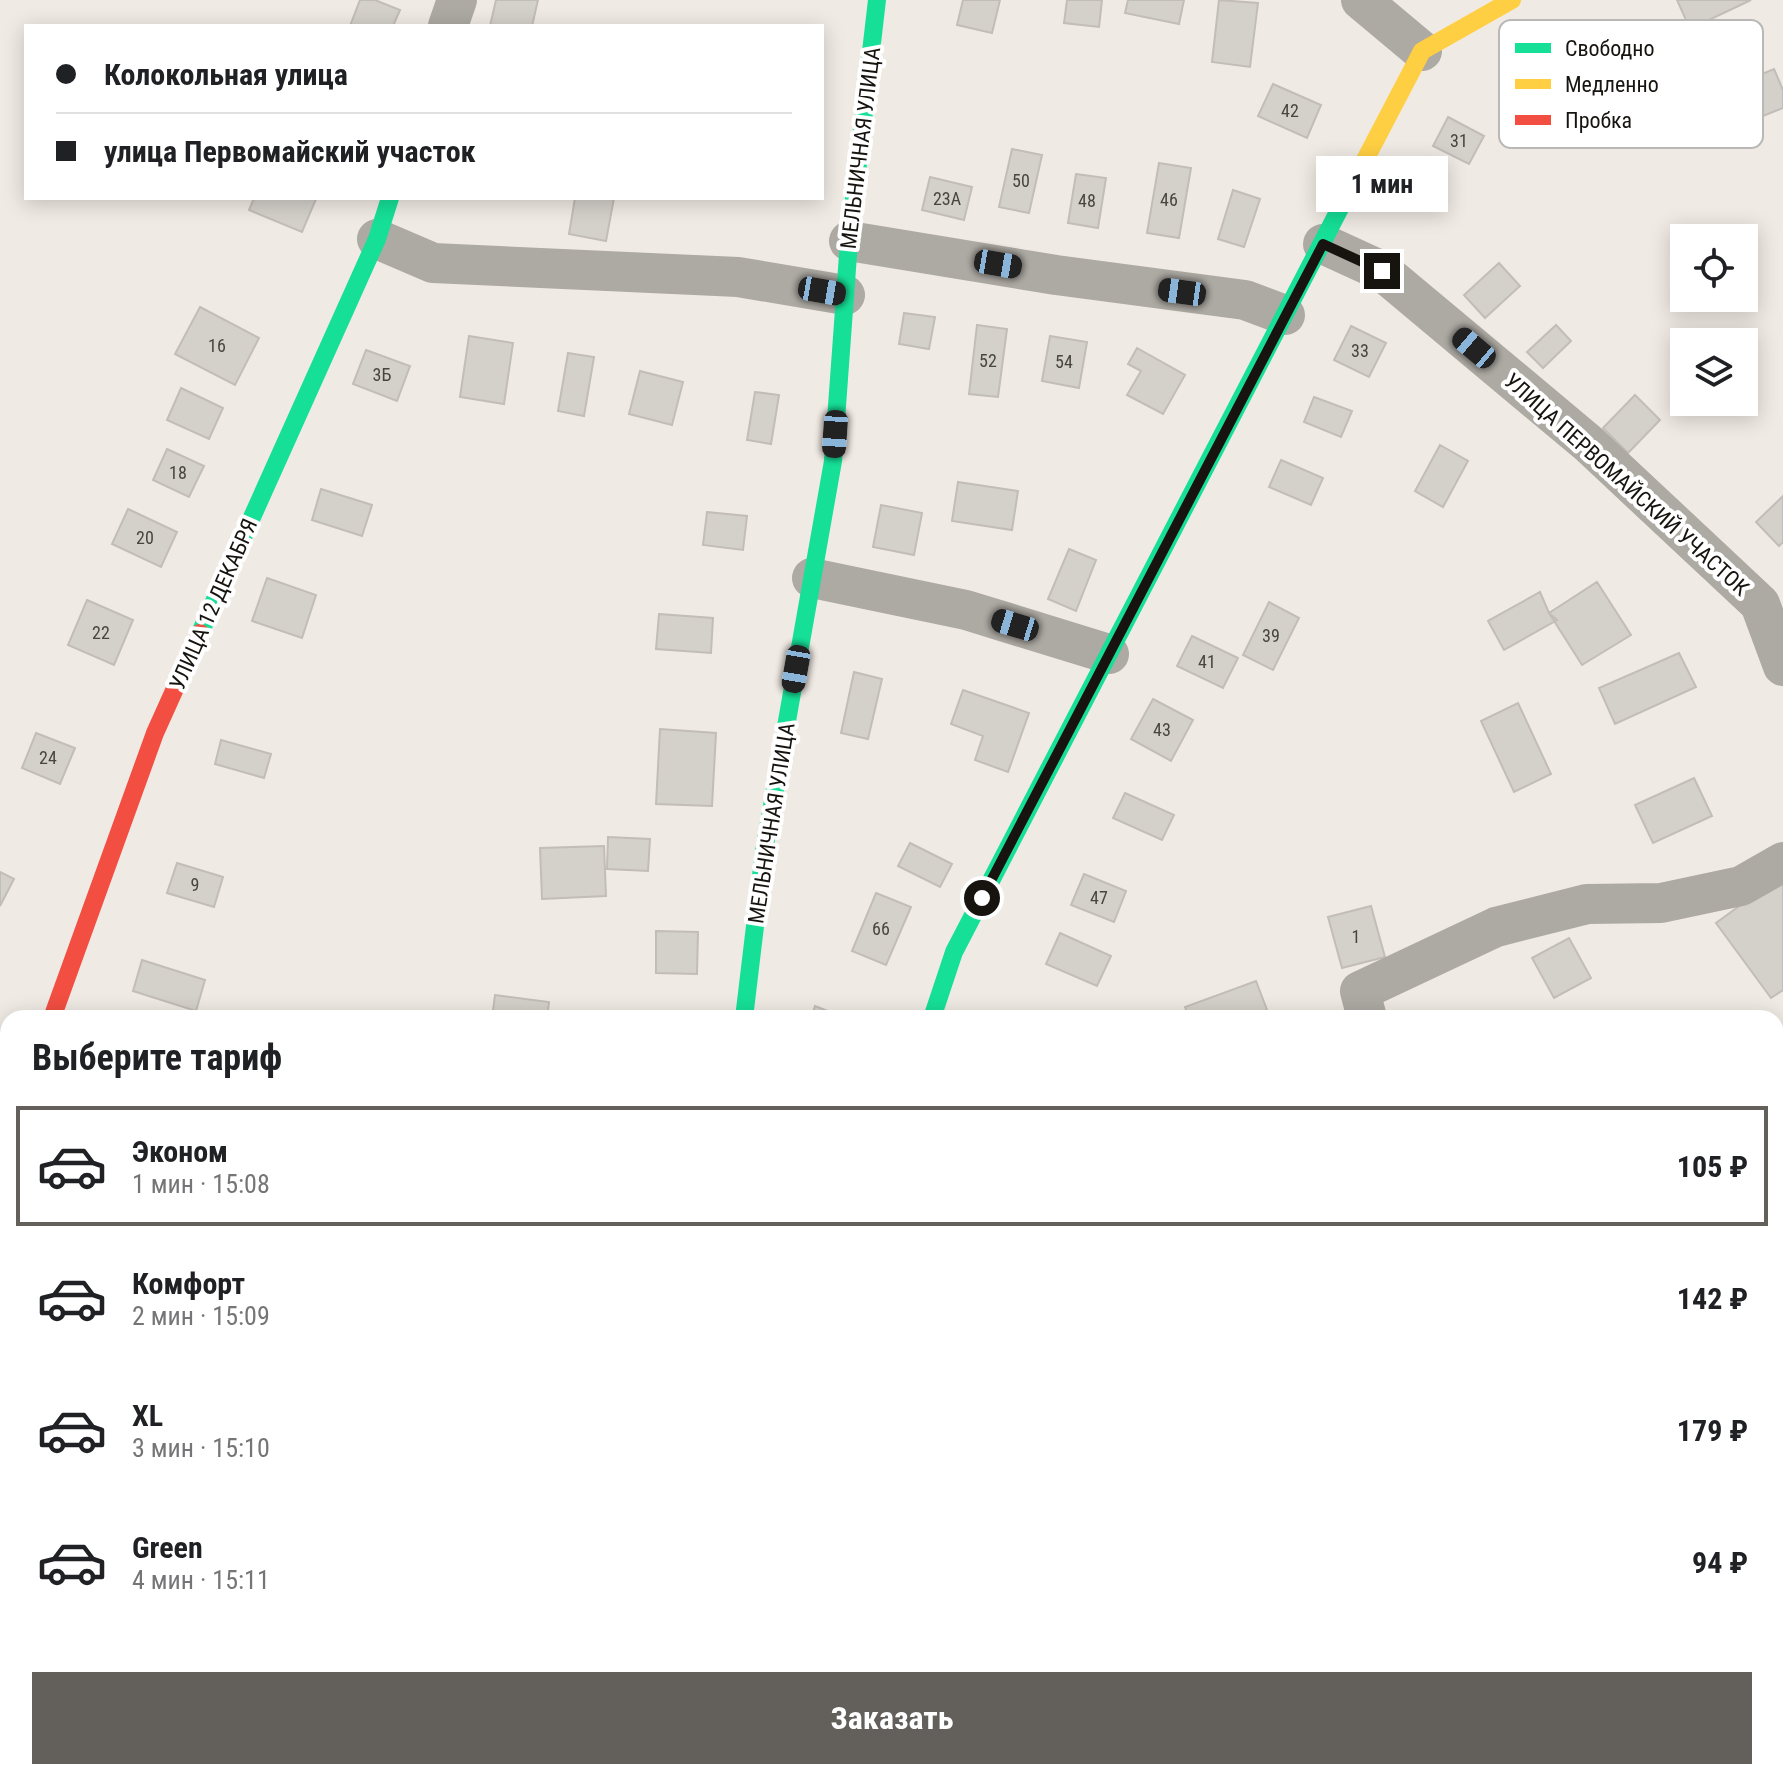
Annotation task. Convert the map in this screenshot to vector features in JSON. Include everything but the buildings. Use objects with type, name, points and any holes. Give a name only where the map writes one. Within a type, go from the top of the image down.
[{"type":"street","points":[[449,24],[457,0]]},
{"type":"street","name":"МЕЛЬНИЧНАЯ УЛИЦА","points":[[745,1010],[764,851],[833,461],[849,241],[877,0]]},
{"type":"street","points":[[1361,0],[1422,51]]},
{"type":"street","points":[[935,1010],[954,952],[1422,51],[1512,0]]},
{"type":"street","name":"УЛИЦА 12 ДЕКАБРЯ","points":[[55,1010],[155,733],[377,239],[389,200]]},
{"type":"street","points":[[377,239],[433,263],[738,277],[845,295]]},
{"type":"street","points":[[849,241],[1056,275],[1245,300],[1285,315]]},
{"type":"street","name":"УЛИЦА ПЕРВОМАЙСКИЙ УЧАСТОК","points":[[1323,244],[1382,271],[1589,444],[1760,604],[1783,666]]},
{"type":"street","points":[[812,578],[966,610],[1109,654]]},
{"type":"street","points":[[1364,1004],[1496,927],[1587,904],[1661,903],[1741,886],[1783,862]]},
{"type":"traffic: fast","points":[[745,1010],[764,851],[833,461],[849,241],[877,0]]},
{"type":"traffic: fast","points":[[935,1010],[954,952],[1365,160]]},
{"type":"traffic: fast","points":[[200,633],[377,239],[389,200]]},
{"type":"traffic: slow","points":[[1365,160],[1422,51],[1512,0]]},
{"type":"traffic: jam","points":[[55,1010],[155,733],[200,633]]},
{"type":"route","points":[[982,898],[1323,244],[1382,271]]}]
